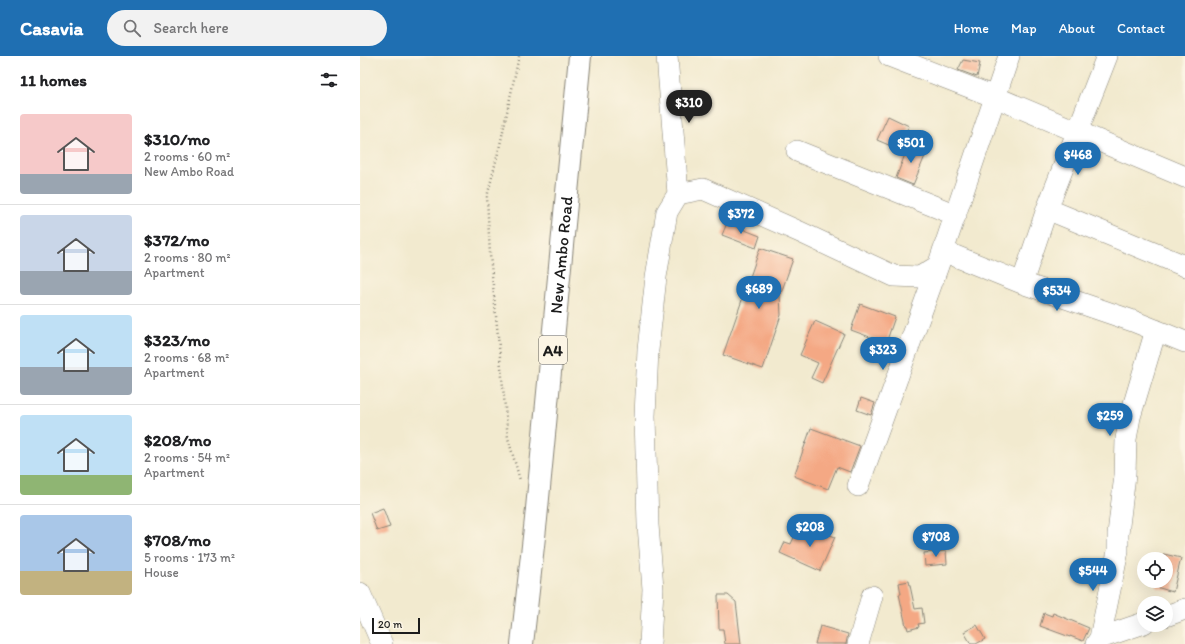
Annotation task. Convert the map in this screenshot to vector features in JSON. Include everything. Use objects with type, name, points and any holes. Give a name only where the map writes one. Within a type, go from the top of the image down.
[{"type":"highway","name":"New Ambo Road","points":[[522,644],[536,519],[580,56]]},
{"type":"street","points":[[650,644],[653,589],[648,525],[645,416],[648,350],[656,277],[667,212],[678,194],[666,56]]},
{"type":"street","points":[[889,56],[995,97],[1185,177]]},
{"type":"street","points":[[858,486],[941,258],[1009,56]]},
{"type":"street","points":[[1022,283],[1047,209],[1107,56]]},
{"type":"street","points":[[797,151],[956,215]]},
{"type":"street","points":[[678,194],[703,189],[894,276],[920,277],[941,258]]},
{"type":"street","points":[[1047,209],[1185,266]]},
{"type":"street","points":[[941,258],[1022,283],[1133,321],[1185,342]]},
{"type":"street","points":[[1098,641],[1118,551],[1118,534],[1125,475],[1126,439],[1130,417],[1156,330]]},
{"type":"street","points":[[360,593],[382,644]]},
{"type":"street","points":[[858,644],[872,596]]},
{"type":"street","points":[[1173,613],[1185,609]]},
{"type":"street","points":[[1098,641],[1137,626]]},
{"type":"path","points":[[519,56],[487,197],[490,255],[508,438],[520,481]]},
{"type":"building","points":[[963,60],[980,63],[977,77],[958,70]]},
{"type":"building","points":[[888,116],[909,126],[898,149],[877,140]]},
{"type":"building","points":[[909,144],[927,151],[913,185],[896,178]]},
{"type":"building","points":[[727,223],[760,236],[756,248],[722,235]]},
{"type":"building","points":[[760,248],[793,259],[780,296],[781,315],[763,369],[723,355]]},
{"type":"building","points":[[860,304],[895,317],[886,343],[851,330]]},
{"type":"building","points":[[815,321],[844,334],[822,383],[811,378],[818,363],[800,355]]},
{"type":"building","points":[[861,398],[875,403],[871,415],[857,410]]},
{"type":"building","points":[[811,428],[860,446],[850,472],[837,467],[828,489],[794,476]]},
{"type":"building","points":[[383,508],[390,527],[377,531],[370,513]]},
{"type":"building","points":[[810,526],[835,537],[820,571],[780,553],[785,542],[791,544],[796,533],[806,537]]},
{"type":"building","points":[[946,551],[947,564],[925,566],[924,553]]},
{"type":"building","points":[[1173,556],[1181,558],[1173,592],[1159,588],[1173,588]]},
{"type":"building","points":[[909,581],[915,609],[922,608],[924,623],[918,624],[919,627],[908,630],[899,594],[901,594],[899,583]]},
{"type":"building","points":[[718,595],[728,595],[736,602],[741,644],[725,644],[723,629],[719,629]]},
{"type":"building","points":[[1044,613],[1052,616],[1053,613],[1089,628],[1083,641],[1040,626]]},
{"type":"building","points":[[977,625],[985,639],[976,644],[971,644],[964,632]]},
{"type":"building","points":[[820,626],[848,634],[846,644],[815,644]]}]
